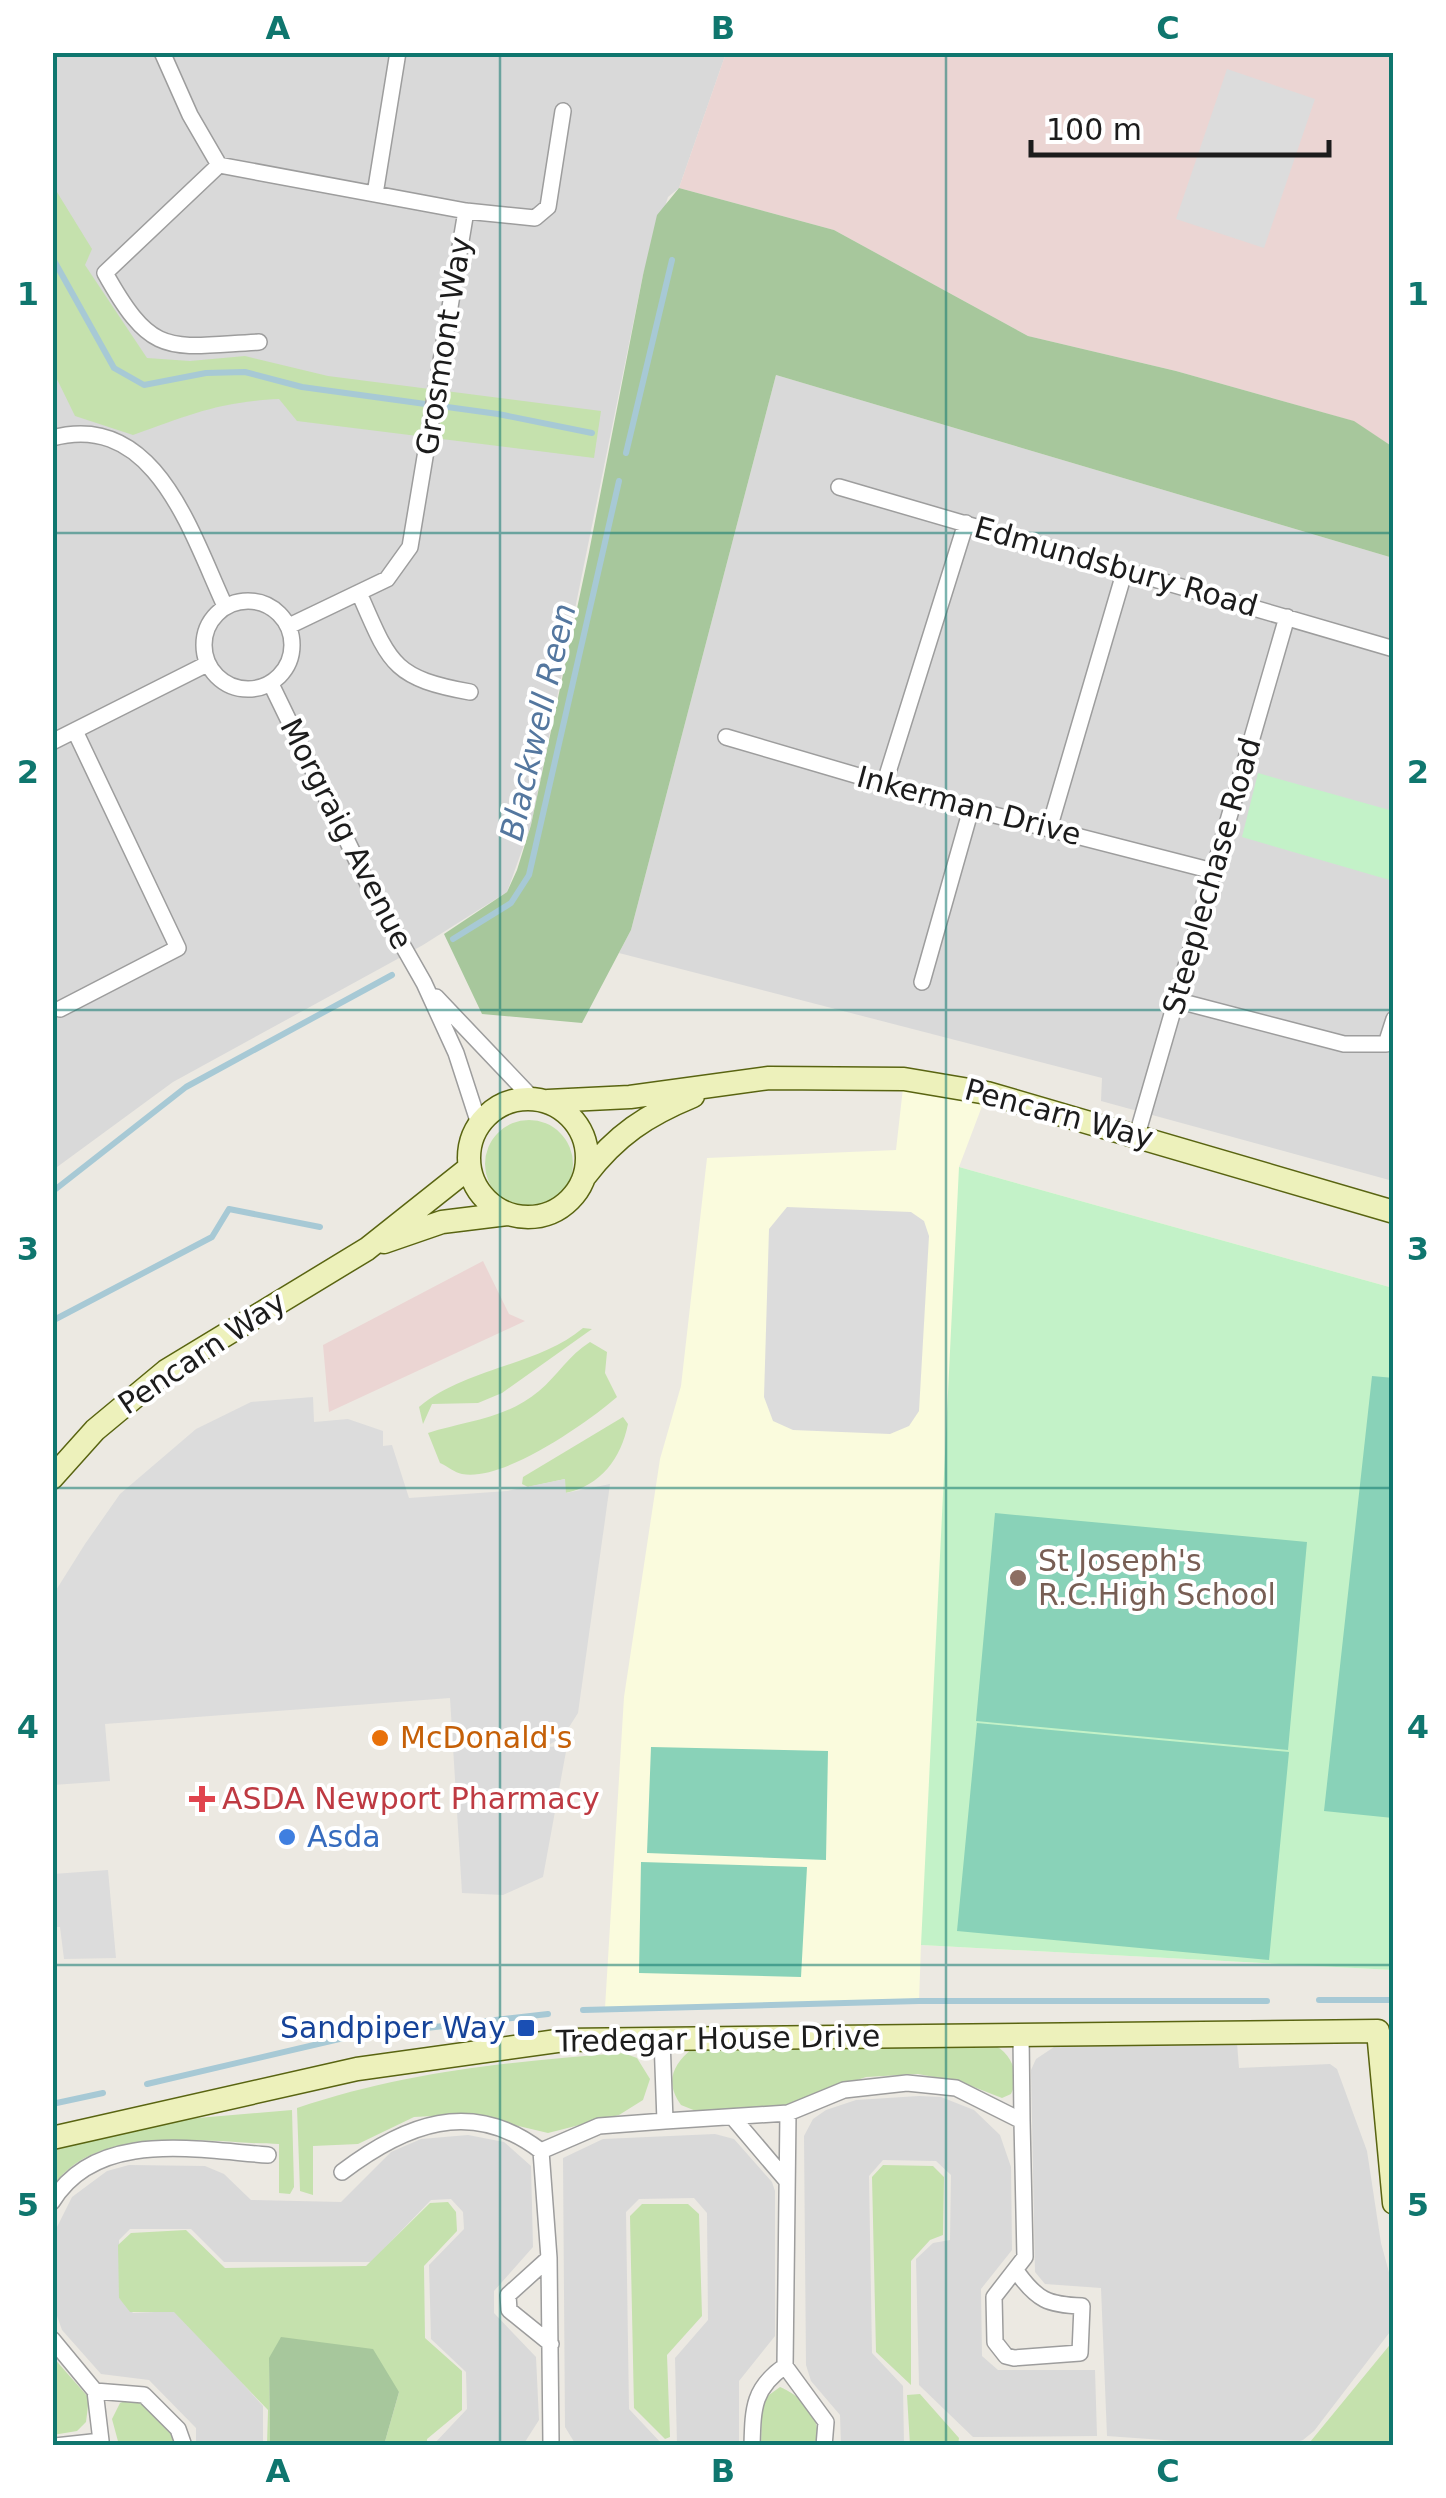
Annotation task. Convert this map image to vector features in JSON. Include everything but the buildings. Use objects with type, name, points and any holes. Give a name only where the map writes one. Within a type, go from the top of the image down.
[{"type":"street","points":[[162,52],[219,165],[105,273],[127,314],[147,335],[173,347],[260,342]]},
{"type":"street","points":[[375,194],[398,52]]},
{"type":"street","points":[[466,211],[535,218],[548,207],[564,111]]},
{"type":"street","name":"Grosmont Way","points":[[219,165],[466,211],[410,547],[387,579],[289,626]]},
{"type":"street","points":[[52,438],[96,432],[142,457],[176,501],[224,606]]},
{"type":"street","name":"Edmundsbury Road","points":[[839,487],[1394,648]]},
{"type":"street","points":[[884,784],[966,523]]},
{"type":"street","points":[[1049,829],[1125,570]]},
{"type":"street","points":[[360,595],[397,668],[422,684],[470,692]]},
{"type":"street","points":[[52,742],[207,664],[202,645],[206,626],[224,606],[250,600],[266,603],[289,626]]},
{"type":"street","name":"Steeplechase Road","points":[[1137,1134],[1287,618]]},
{"type":"street","name":"Morgraig Avenue","points":[[207,664],[225,684],[251,690],[271,684],[286,668],[292,654],[289,626]]},
{"type":"street","name":"Morgraig Avenue","points":[[271,684],[370,888],[424,983],[456,1053],[478,1124]]},
{"type":"street","points":[[60,1009],[178,948],[76,731]]},
{"type":"street","name":"Inkerman Drive","points":[[726,737],[971,809],[1213,871]]},
{"type":"street","points":[[922,982],[971,809]]},
{"type":"street","name":"Morgraig Avenue","points":[[424,983],[540,1100]]},
{"type":"street","points":[[1176,1000],[1344,1044],[1390,1044],[1394,1019]]},
{"type":"street","name":"Pencarn Way","points":[[540,1100],[798,1077],[904,1079],[970,1089],[1137,1134],[1394,1212]]},
{"type":"street","name":"Pencarn Way","points":[[584,1178],[609,1144],[638,1120],[715,1087]]},
{"type":"street","points":[[540,1100],[578,1124],[586,1142],[584,1178],[566,1204],[552,1212],[537,1217],[507,1214],[482,1196],[469,1168],[471,1138],[478,1124],[493,1109],[540,1100]]},
{"type":"street","name":"Pencarn Way","points":[[52,1478],[95,1430],[166,1370],[367,1248],[469,1168]]},
{"type":"street","name":"Pencarn Way","points":[[367,1248],[442,1222],[507,1214]]},
{"type":"street","points":[[1386,2030],[1394,2203]]},
{"type":"street","name":"Tredegar House Drive","points":[[52,2138],[428,2056],[564,2040],[1386,2030]]},
{"type":"street","points":[[1017,2272],[1035,2296],[1049,2305],[1082,2306],[1080,2353],[1014,2358],[998,2348],[994,2297],[1017,2272],[1026,2246],[1021,2035]]},
{"type":"street","points":[[662,2039],[665,2121]]},
{"type":"street","points":[[541,2150],[600,2126],[735,2120],[788,2113],[844,2090],[906,2083],[956,2088],[1022,2121]]},
{"type":"street","points":[[788,2113],[785,2366],[826,2422],[824,2446]]},
{"type":"street","points":[[735,2120],[786,2180]]},
{"type":"street","points":[[342,2172],[390,2137],[430,2124],[486,2125],[526,2139],[541,2150]]},
{"type":"street","points":[[541,2150],[551,2344],[550,2445]]},
{"type":"street","points":[[52,2202],[72,2176],[118,2152],[268,2156]]},
{"type":"street","points":[[548,2258],[508,2296],[509,2310],[551,2344]]},
{"type":"street","points":[[52,2339],[95,2391],[102,2443],[55,2446]]},
{"type":"street","points":[[752,2446],[754,2400],[764,2382],[785,2366]]},
{"type":"street","points":[[95,2391],[144,2395],[178,2429],[184,2446]]},
{"type":"shaded area","points":[[53,53],[726,53],[679,188],[668,197],[643,275],[531,825],[507,892],[423,945],[173,1082],[53,1170]]},
{"type":"shaded area","points":[[726,53],[1393,53],[1393,447],[1353,421],[1176,371],[1028,336],[834,230],[679,188]]},
{"type":"shaded area","points":[[1227,69],[1315,99],[1264,248],[1176,219]]},
{"type":"shaded area","points":[[776,375],[1393,558],[1393,1181],[1101,1101],[1102,1078],[619,953],[631,930]]},
{"type":"shaded area","name":"St Joseph's R.C.High School","points":[[904,1079],[987,1093],[959,1167],[1393,1288],[1393,1970],[921,1945],[919,2001],[605,2008],[624,1697],[660,1459],[681,1386],[707,1158],[896,1150]]},
{"type":"shaded area","points":[[787,1207],[911,1212],[924,1221],[929,1236],[919,1411],[909,1426],[890,1434],[793,1430],[773,1421],[764,1397],[769,1229]]},
{"type":"shaded area","points":[[483,1261],[509,1314],[525,1321],[329,1412],[323,1345]]},
{"type":"shaded area","points":[[313,1397],[314,1422],[348,1419],[383,1431],[383,1446],[392,1445],[409,1498],[507,1491],[565,1479],[566,1493],[610,1484],[578,1713],[564,1735],[546,1747],[567,1746],[543,1877],[503,1895],[462,1893],[450,1698],[105,1724],[110,1781],[53,1785],[53,1595],[85,1544],[120,1494],[196,1429],[251,1402]]},
{"type":"shaded area","points":[[108,1870],[116,1958],[64,1959],[60,1927],[53,1927],[53,1874]]},
{"type":"shaded area","points":[[1237,2043],[1239,2068],[1330,2064],[1337,2069],[1367,2151],[1381,2243],[1393,2287],[1393,2328],[1303,2440],[1286,2445],[1233,2445],[1107,2436],[1101,2288],[1045,2284],[1035,2272],[1031,2070],[1036,2059],[1057,2045]]},
{"type":"shaded area","points":[[941,2097],[974,2110],[1000,2135],[1011,2167],[1012,2250],[981,2289],[982,2356],[998,2370],[1095,2370],[1097,2436],[973,2437],[919,2385],[916,2259],[933,2243],[950,2240],[951,2175],[936,2161],[883,2160],[869,2176],[872,2353],[903,2386],[904,2445],[841,2445],[840,2415],[811,2381],[806,2365],[804,2136],[813,2119],[826,2110],[856,2100]]},
{"type":"shaded area","points":[[715,2134],[734,2139],[772,2182],[775,2191],[775,2336],[739,2381],[739,2445],[677,2445],[675,2358],[708,2320],[707,2213],[694,2198],[639,2199],[626,2212],[629,2409],[663,2445],[576,2445],[565,2427],[563,2158],[603,2139]]},
{"type":"shaded area","points":[[468,2135],[504,2142],[531,2166],[533,2247],[494,2291],[494,2313],[536,2357],[539,2420],[523,2445],[433,2445],[467,2409],[466,2372],[431,2339],[429,2265],[464,2229],[463,2212],[451,2199],[431,2200],[371,2262],[224,2262],[191,2229],[130,2229],[119,2240],[119,2298],[133,2313],[177,2311],[263,2406],[263,2445],[196,2445],[196,2428],[149,2380],[101,2374],[62,2330],[56,2313],[56,2229],[72,2197],[107,2171],[129,2165],[205,2166],[224,2174],[251,2200],[341,2202],[391,2152],[421,2139]]},
{"type":"green space","points":[[52,184],[92,249],[85,265],[147,358],[190,361],[245,356],[328,376],[601,411],[594,458],[297,421],[279,399],[221,406],[133,435],[75,416],[53,371],[53,351],[57,349],[52,341]]},
{"type":"green space","points":[[679,188],[834,230],[1028,336],[1176,371],[1354,421],[1393,447],[1393,558],[776,375],[631,930],[582,1023],[482,1014],[444,934],[507,892],[517,870],[531,825],[657,215]]},
{"type":"green space","points":[[1258,773],[1393,811],[1393,881],[1242,837]]},
{"type":"green space","points":[[520,1120],[538,1120],[554,1127],[566,1139],[573,1164],[566,1189],[554,1201],[538,1208],[520,1208],[504,1201],[492,1189],[485,1173],[485,1155],[492,1139],[504,1127]]},
{"type":"green space","points":[[959,1167],[1393,1288],[1393,1970],[921,1945]]},
{"type":"green space","points":[[583,1328],[592,1329],[502,1393],[478,1403],[432,1404],[423,1424],[419,1407],[438,1394],[545,1351]]},
{"type":"green space","points":[[590,1342],[607,1352],[605,1373],[617,1397],[566,1435],[499,1469],[462,1474],[440,1463],[428,1433],[513,1408],[546,1385]]},
{"type":"green space","points":[[1372,1376],[1394,1378],[1393,1818],[1324,1811]]},
{"type":"green space","points":[[623,1417],[628,1424],[620,1448],[607,1469],[589,1484],[565,1493],[565,1479],[528,1487],[522,1484],[523,1477]]},
{"type":"green space","points":[[995,1513],[1307,1542],[1288,1750],[976,1721]]},
{"type":"green space","points":[[977,1723],[1289,1752],[1269,1960],[957,1931]]},
{"type":"green space","points":[[651,1747],[828,1751],[826,1860],[647,1853]]},
{"type":"green space","points":[[641,1862],[807,1867],[801,1977],[639,1973]]},
{"type":"green space","points":[[996,2046],[1007,2055],[1015,2074],[1011,2094],[1002,2098],[961,2082],[918,2074],[866,2077],[777,2108],[706,2115],[681,2105],[672,2082],[680,2061],[692,2049]]},
{"type":"green space","points":[[623,2053],[637,2058],[650,2079],[643,2100],[619,2115],[548,2133],[469,2114],[414,2117],[358,2144],[313,2146],[313,2195],[300,2191],[297,2108],[418,2077]]},
{"type":"green space","points":[[292,2110],[294,2187],[290,2194],[279,2193],[279,2144],[189,2140],[125,2145],[96,2153],[72,2166],[53,2187],[53,2150],[174,2120]]},
{"type":"green space","points":[[883,2165],[933,2166],[944,2177],[943,2235],[930,2240],[911,2261],[911,2385],[876,2352],[872,2177]]},
{"type":"green space","points":[[448,2202],[456,2212],[457,2231],[424,2266],[425,2338],[462,2371],[462,2410],[427,2439],[427,2445],[384,2445],[399,2392],[269,2358],[270,2445],[267,2445],[268,2410],[174,2312],[130,2312],[119,2298],[118,2245],[131,2233],[186,2230],[225,2268],[366,2266],[430,2203]]},
{"type":"green space","points":[[642,2204],[688,2204],[699,2214],[702,2316],[667,2355],[670,2437],[665,2439],[634,2408],[630,2216]]},
{"type":"green space","points":[[281,2337],[373,2349],[399,2392],[384,2445],[270,2445],[269,2358]]},
{"type":"green space","points":[[1393,2341],[1393,2445],[1305,2445],[1310,2442]]},
{"type":"green space","points":[[52,2356],[89,2398],[86,2422],[77,2431],[53,2435]]},
{"type":"green space","points":[[780,2387],[810,2410],[817,2427],[814,2445],[761,2446],[762,2400]]},
{"type":"green space","points":[[920,2394],[959,2438],[958,2445],[910,2445],[907,2395]]},
{"type":"green space","points":[[130,2399],[158,2417],[177,2445],[119,2445],[112,2419],[120,2403]]},
{"type":"waterway","points":[[52,257],[114,368],[144,385],[206,373],[245,372],[302,387],[498,414],[592,433]]},
{"type":"waterway","name":"Blackwell Reen","points":[[626,453],[672,260]]},
{"type":"waterway","name":"Blackwell Reen","points":[[453,939],[511,903],[529,875],[619,481]]},
{"type":"waterway","name":"Blackwell Reen","points":[[52,1192],[186,1087],[392,975]]},
{"type":"waterway","points":[[52,1321],[212,1237],[229,1209],[320,1227]]},
{"type":"waterway","points":[[1319,2000],[1394,2000]]},
{"type":"waterway","points":[[583,2010],[919,2001],[1267,2001]]},
{"type":"waterway","points":[[147,2084],[348,2037],[548,2014]]},
{"type":"waterway","points":[[52,2104],[103,2093]]},
{"type":"place","name":"St Joseph's R.C.High School","points":[[1018,1578]]},
{"type":"place","name":"McDonald's","points":[[380,1738]]},
{"type":"place","name":"ASDA Newport Pharmacy","points":[[202,1799]]},
{"type":"place","name":"Asda","points":[[287,1837]]},
{"type":"place","name":"Sandpiper Way","points":[[526,2028]]}]
